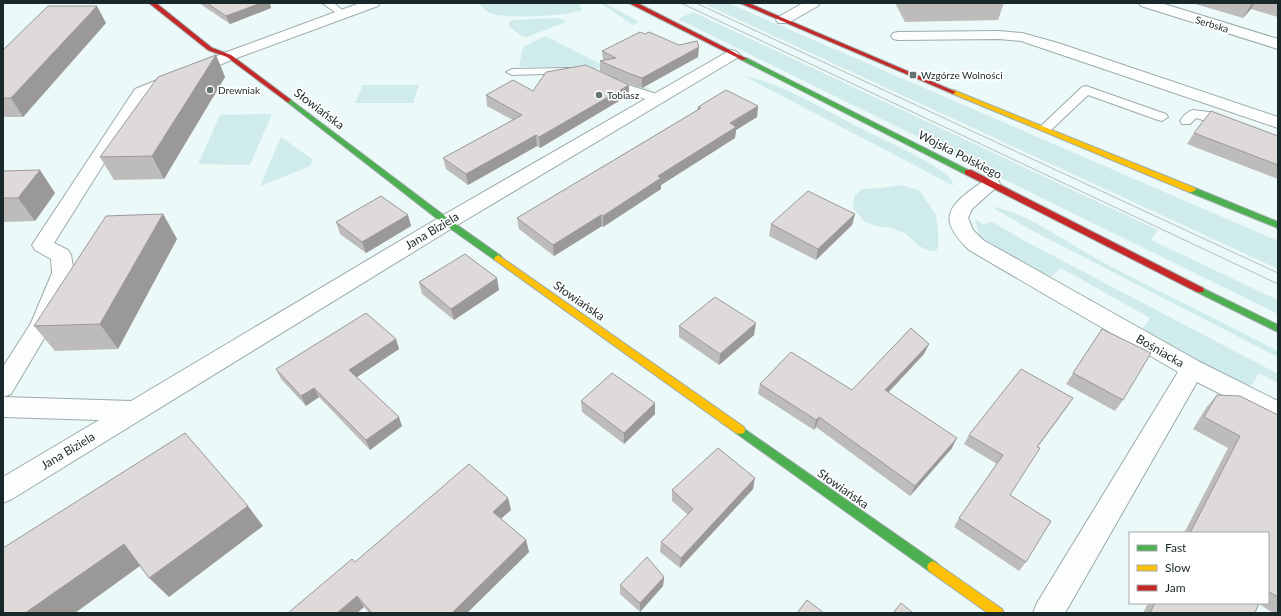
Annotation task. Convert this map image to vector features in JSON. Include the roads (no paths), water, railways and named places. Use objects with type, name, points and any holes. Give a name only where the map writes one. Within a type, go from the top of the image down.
[{"type":"street","name":"Słowiańska","points":[[152,3],[210,49],[229,56],[447,222],[998,613]]},
{"type":"street","points":[[3,387],[41,325],[63,273],[61,255],[42,245],[141,92],[229,56],[373,3]]},
{"type":"street","name":"Wojska Polskiego","points":[[632,3],[732,55],[1278,329]]},
{"type":"street","points":[[743,3],[1278,224]]},
{"type":"street","points":[[783,20],[813,3]]},
{"type":"street","name":"Serbska","points":[[1146,3],[1278,44]]},
{"type":"street","points":[[898,36],[999,35],[1022,37],[1061,48],[1278,123]]},
{"type":"street","name":"Jana Biziela","points":[[3,491],[447,222],[656,98],[732,55]]},
{"type":"street","name":"Bośniacka","points":[[991,184],[966,203],[961,210],[958,216],[958,224],[963,234],[976,245],[995,257],[1192,369],[1048,613]]},
{"type":"street","points":[[1192,369],[1278,413]]},
{"type":"street","points":[[3,408],[134,411]]},
{"type":"lane","points":[[327,3],[342,14]]},
{"type":"lane","points":[[512,72],[581,71]]},
{"type":"lane","points":[[596,74],[624,88],[656,98]]},
{"type":"lane","points":[[1046,128],[1086,90],[1162,118]]},
{"type":"lane","points":[[1186,121],[1193,114],[1205,115],[1241,128]]},
{"type":"tram line","points":[[681,3],[1278,284]]},
{"type":"tram line","points":[[696,3],[1278,273]]},
{"type":"place","name":"Wzgórze Wolności","points":[[913,75]]},
{"type":"place","name":"Drewniak","points":[[210,90]]},
{"type":"place","name":"Tobiasz","points":[[599,95]]}]
